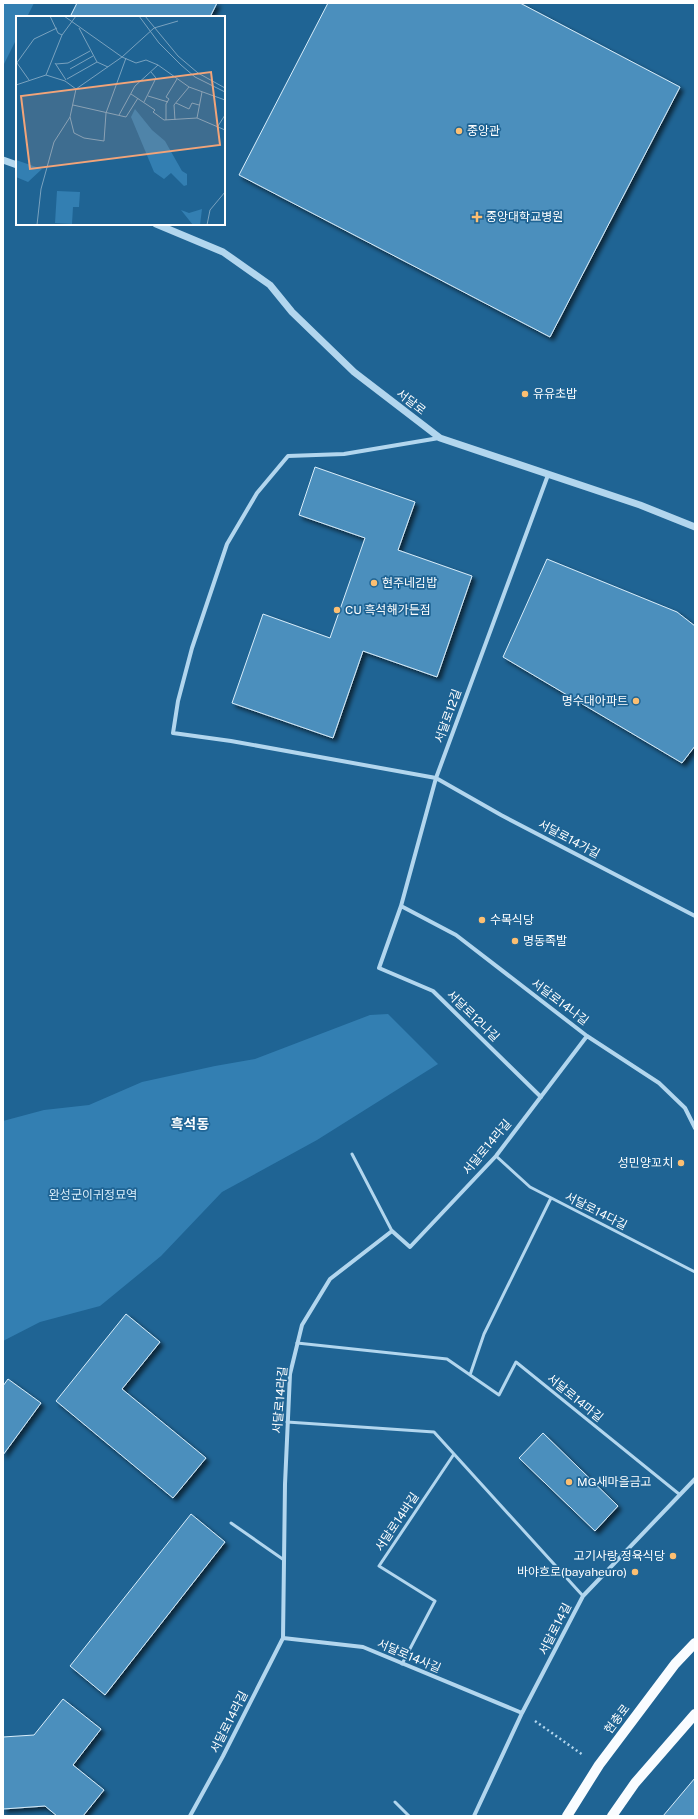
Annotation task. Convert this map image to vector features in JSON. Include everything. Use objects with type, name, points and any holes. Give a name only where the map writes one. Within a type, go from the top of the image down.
[{"type":"main road","name":"현충로","points":[[567,1816],[599,1765],[675,1664],[695,1644]]},
{"type":"main road","points":[[612,1816],[635,1783],[695,1714]]},
{"type":"street","points":[[3,160],[16,165]]},
{"type":"street","name":"서달로","points":[[158,225],[223,252],[270,284],[292,312],[354,372],[440,438],[640,505],[695,527]]},
{"type":"street","name":"서달로14가길","points":[[440,438],[357,453],[288,456],[257,493],[226,544],[192,648],[178,701],[173,733],[231,741],[436,778],[501,815],[695,916]]},
{"type":"street","name":"서달로12길","points":[[379,968],[401,906],[436,778],[548,475]]},
{"type":"street","name":"서달로14나길","points":[[401,906],[456,935],[587,1036],[659,1082],[685,1108],[695,1128]]},
{"type":"street","name":"서달로12나길","points":[[379,968],[433,991],[540,1097]]},
{"type":"street","name":"서달로14라길","points":[[190,1816],[223,1756],[283,1638],[287,1422],[290,1374],[302,1324],[330,1279],[392,1231],[410,1247],[496,1156],[587,1036]]},
{"type":"street","name":"서달로14길","points":[[474,1816],[522,1713],[583,1596],[695,1479]]},
{"type":"street","name":"서달로14사길","points":[[283,1638],[363,1647],[522,1713]]},
{"type":"lane","points":[[352,1154],[392,1231]]},
{"type":"lane","name":"서달로14다길","points":[[496,1156],[530,1187],[695,1272]]},
{"type":"lane","points":[[470,1375],[484,1334],[551,1198]]},
{"type":"lane","name":"서달로14마길","points":[[297,1343],[448,1359],[499,1395],[516,1362],[680,1494]]},
{"type":"lane","points":[[287,1422],[434,1432],[583,1596]]},
{"type":"lane","name":"서달로14바길","points":[[402,1664],[435,1602],[379,1566],[454,1454]]},
{"type":"lane","points":[[231,1523],[284,1560]]},
{"type":"lane","points":[[395,1802],[408,1816]]},
{"type":"path","points":[[522,1713],[599,1765]]},
{"type":"green space","points":[[3,3],[34,3],[28,16],[16,16],[16,40],[3,66]]},
{"type":"green space","name":"완성군이귀정묘역","points":[[388,1014],[438,1064],[317,1140],[222,1192],[161,1256],[100,1306],[40,1322],[3,1341],[3,1121],[44,1110],[89,1105],[142,1082],[255,1059],[370,1015]]},
{"type":"building","points":[[77,3],[217,3],[210,16],[70,16]]},
{"type":"building","name":"중앙관","points":[[328,3],[520,3],[680,87],[550,337],[239,175]]},
{"type":"building","points":[[315,467],[415,502],[398,550],[472,576],[437,677],[363,651],[333,738],[232,703],[263,614],[330,638],[365,538],[299,515]]},
{"type":"building","name":"명수대아파트","points":[[547,559],[677,612],[695,626],[695,746],[682,763],[503,657]]},
{"type":"building","points":[[126,1314],[160,1342],[122,1389],[206,1458],[173,1498],[56,1401]]},
{"type":"building","points":[[8,1379],[41,1403],[3,1455],[3,1386]]},
{"type":"building","name":"MG새마을금고","points":[[543,1433],[618,1506],[595,1531],[519,1458]]},
{"type":"building","points":[[191,1514],[225,1542],[105,1695],[70,1666]]},
{"type":"building","points":[[63,1699],[101,1729],[73,1765],[104,1790],[83,1816],[57,1816],[45,1806],[3,1809],[3,1737],[34,1735]]},
{"type":"building","points":[[695,1778],[695,1816],[663,1816]]},
{"type":"place","name":"중앙관","points":[[459,131]]},
{"type":"place","name":"중앙대학교병원","points":[[477,217]]},
{"type":"place","name":"유유초밥","points":[[525,394]]},
{"type":"place","name":"현주네김밥","points":[[374,583]]},
{"type":"place","name":"CU 흑석해가든점","points":[[337,610]]},
{"type":"place","name":"명수대아파트","points":[[636,701]]},
{"type":"place","name":"수목식당","points":[[482,920]]},
{"type":"place","name":"명동족발","points":[[515,941]]},
{"type":"place","name":"성민양꼬치","points":[[681,1163]]},
{"type":"place","name":"MG새마을금고","points":[[569,1482]]},
{"type":"place","name":"고기사랑 정육식당","points":[[673,1556]]},
{"type":"place","name":"바야흐로(bayaheuro)","points":[[635,1572]]},
{"type":"district","name":"흑석동","points":[[190,1124]]}]
